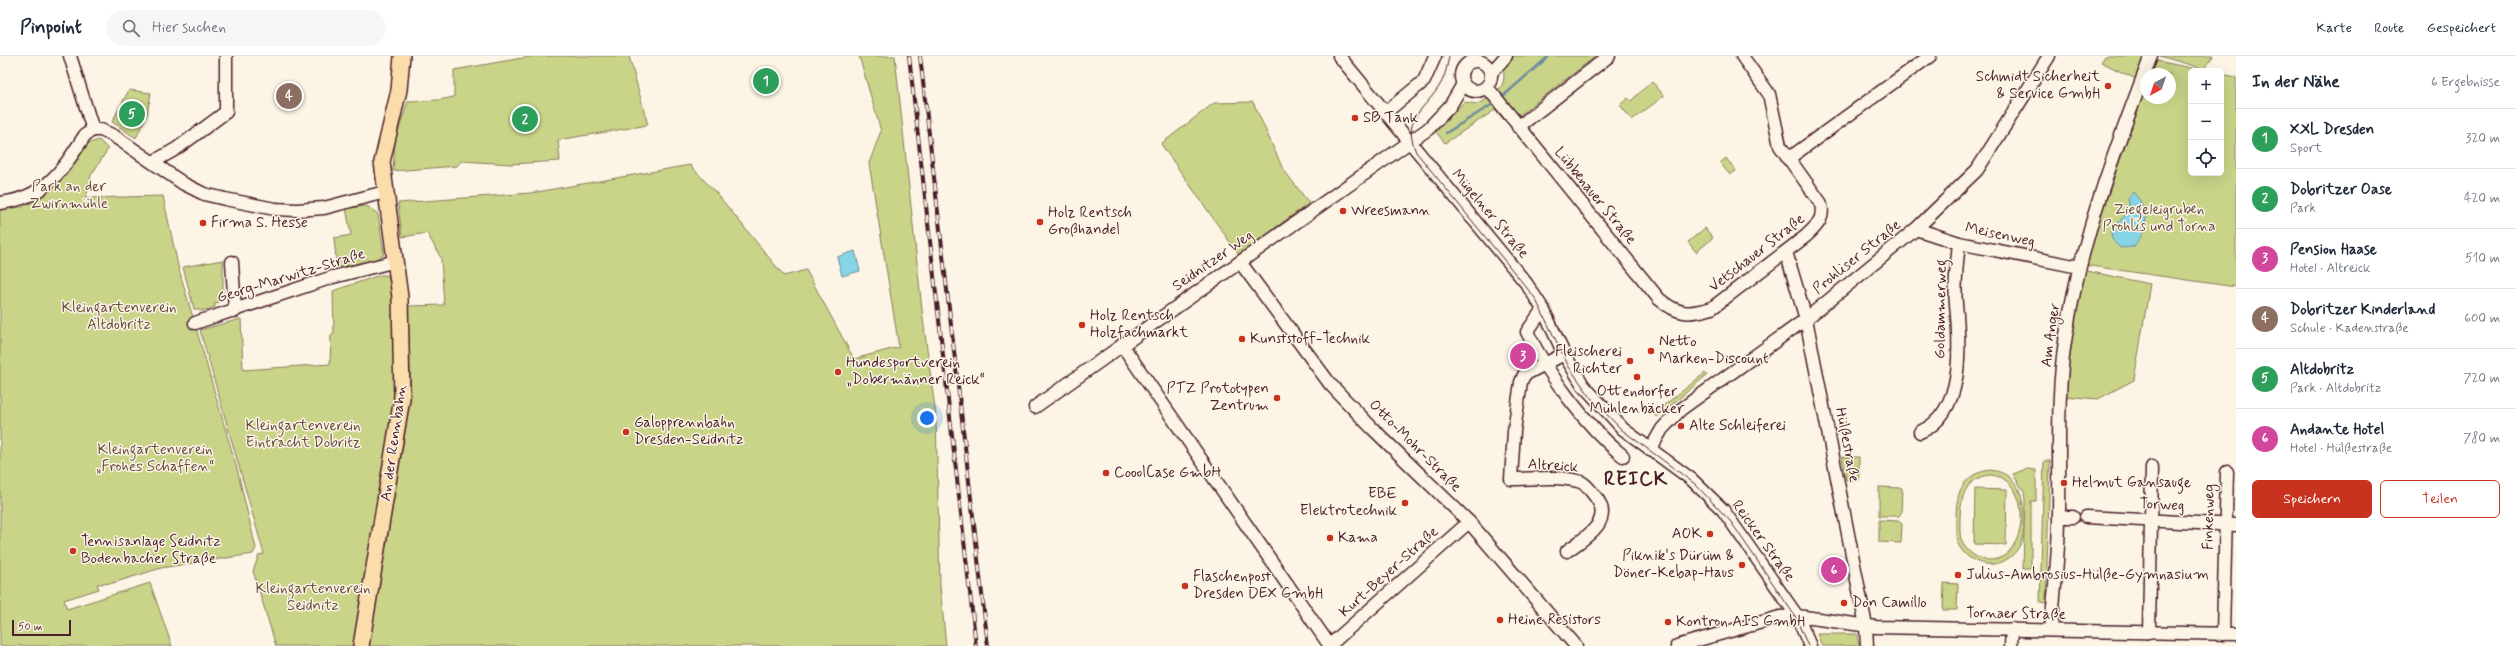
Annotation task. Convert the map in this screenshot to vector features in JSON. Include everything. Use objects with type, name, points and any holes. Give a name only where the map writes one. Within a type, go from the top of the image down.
[{"type":"main road","name":"An der Rennbahn","points":[[361,646],[402,398],[400,297],[382,162],[399,90],[402,56]]},
{"type":"street","points":[[70,56],[93,130]]},
{"type":"street","points":[[153,162],[176,149],[226,112],[226,56]]},
{"type":"street","name":"Mügelner Straße","points":[[1339,56],[1526,283],[1543,309]]},
{"type":"street","points":[[1386,112],[1424,81],[1435,56]]},
{"type":"street","points":[[1495,56],[1470,60],[1461,75],[1466,87],[1478,92],[1487,87],[1491,81],[1491,73],[1506,56]]},
{"type":"street","points":[[1518,127],[1609,56]]},
{"type":"street","name":"Vetschauer Straße","points":[[1688,314],[1712,308],[1786,252],[1818,224],[1822,208],[1788,160],[1777,140],[1769,94],[1742,56]]},
{"type":"street","points":[[1788,160],[1930,56]]},
{"type":"street","name":"Prohliser Straße","points":[[1650,450],[1662,430],[1680,410],[1806,319],[1916,230],[1977,170],[2050,56]]},
{"type":"street","name":"Am Anger","points":[[2051,630],[2058,566],[2062,370],[2066,336],[2079,267],[2102,184],[2151,56]]},
{"type":"street","points":[[1470,60],[1491,73]]},
{"type":"street","name":"Seidnitzer Weg","points":[[1035,407],[1428,129],[1466,87]]},
{"type":"street","name":"Lübbenauer Straße","points":[[1487,87],[1659,299],[1671,309],[1688,314]]},
{"type":"street","points":[[0,203],[30,196],[47,186],[85,135],[93,130],[101,130],[114,136],[182,183],[204,194],[275,209],[324,208],[385,192]]},
{"type":"street","name":"Meisenweg","points":[[1916,230],[1959,243],[2079,267]]},
{"type":"street","name":"Goldammerweg","points":[[1920,432],[1931,427],[1945,412],[1952,396],[1959,333],[1956,304],[1959,243]]},
{"type":"street","name":"Hülßestraße","points":[[1786,252],[1806,319],[1866,626],[1867,646]]},
{"type":"street","name":"Georg-Marwitz-Straße","points":[[195,323],[333,277],[396,261]]},
{"type":"street","points":[[232,262],[234,311]]},
{"type":"street","name":"Otto-Mohr-Straße","points":[[1240,262],[1330,384],[1371,427],[1469,522],[1576,646]]},
{"type":"street","points":[[1543,309],[1564,354],[1583,385],[1609,416],[1650,450]]},
{"type":"street","points":[[1543,309],[1527,332],[1543,363],[1603,440],[1623,456]]},
{"type":"street","points":[[1122,345],[1330,646]]},
{"type":"street","name":"Altreick","points":[[1564,354],[1543,363],[1524,375],[1521,382],[1514,431],[1511,480],[1563,480],[1583,483],[1598,499],[1601,508],[1601,519],[1597,529],[1566,550]]},
{"type":"street","name":"Reicker Straße","points":[[1650,450],[1675,467],[1704,490],[1723,510],[1797,616],[1810,646]]},
{"type":"street","points":[[2149,633],[2152,467]]},
{"type":"street","name":"Finkenweg","points":[[2223,634],[2230,524],[2227,472]]},
{"type":"street","points":[[2059,517],[2073,517]]},
{"type":"street","name":"Torweg","points":[[2086,517],[2230,524]]},
{"type":"street","name":"Kurt-Beyer-Straße","points":[[1330,646],[1469,522]]},
{"type":"street","points":[[1683,645],[1780,617],[1797,616]]},
{"type":"street","name":"Tornaer Straße","points":[[1797,616],[1866,626],[2236,634]]},
{"type":"street","points":[[2012,629],[2012,646]]},
{"type":"green space","points":[[534,56],[629,56],[648,125],[558,140],[560,161],[511,164],[461,161],[457,166],[393,171],[395,141],[408,101],[439,100],[454,97],[454,70]]},
{"type":"green space","name":"Galopprennbahn Dresden-Seidnitz","points":[[859,56],[895,56],[923,319],[936,416],[940,586],[946,646],[369,646],[411,397],[408,306],[444,305],[441,258],[427,233],[402,237],[398,203],[531,193],[690,165],[718,195],[784,276],[806,270],[854,359],[899,347],[869,163],[881,131]]},
{"type":"green space","points":[[1510,56],[1596,56],[1508,124],[1495,110],[1445,143],[1436,132],[1464,102],[1477,104],[1495,94],[1504,78],[1504,71],[1501,64]]},
{"type":"green space","points":[[2105,56],[2148,56],[2143,68],[2140,68],[2138,80],[2101,62]]},
{"type":"green space","points":[[2160,56],[2213,56],[2205,68]]},
{"type":"green space","name":"Ziegeleigruben Prohlis und Torna","points":[[2157,61],[2191,68],[2188,68],[2188,176],[2224,176],[2224,75],[2236,77],[2236,287],[2084,265],[2140,102],[2140,104],[2176,104],[2176,68],[2154,68]]},
{"type":"green space","points":[[1652,81],[1664,96],[1632,120],[1620,105],[1628,98],[1631,101]]},
{"type":"green space","points":[[129,90],[151,93],[147,115],[136,138],[112,122]]},
{"type":"green space","points":[[1253,102],[1283,169],[1309,203],[1239,255],[1161,144],[1214,103]]},
{"type":"green space","points":[[99,140],[108,149],[90,177],[92,182],[85,198],[163,196],[178,266],[237,469],[256,548],[253,554],[161,568],[113,583],[97,584],[99,589],[64,600],[67,609],[150,583],[172,646],[0,646],[0,209],[22,207],[42,197],[62,180],[89,143]]},
{"type":"green space","points":[[1726,158],[1736,171],[1730,175],[1720,163]]},
{"type":"green space","points":[[367,206],[378,214],[384,254],[377,259],[337,268],[334,238],[351,235],[346,208]]},
{"type":"green space","points":[[1705,228],[1713,238],[1696,252],[1688,242]]},
{"type":"green space","points":[[223,260],[223,301],[215,303],[215,307],[202,311],[194,309],[183,267]]},
{"type":"green space","points":[[2082,270],[2150,284],[2134,380],[2098,399],[2064,396]]},
{"type":"green space","points":[[380,275],[387,275],[391,280],[393,292],[396,400],[355,646],[276,646],[253,571],[259,555],[264,554],[200,330],[241,319],[243,370],[330,364],[331,335],[334,334],[333,291]]},
{"type":"green space","points":[[1705,373],[1707,375],[1657,417],[1653,414]]},
{"type":"green space","points":[[1842,457],[1859,457],[1859,480],[1846,480]]},
{"type":"green space","points":[[2044,461],[2050,461],[2046,603],[2040,602]]},
{"type":"green space","points":[[2026,469],[2036,470],[2036,501],[2031,501],[2031,568],[2023,568],[2025,500],[2024,492],[2013,474]]},
{"type":"green space","points":[[1991,470],[2008,476],[2018,487],[2022,501],[2023,537],[2021,544],[2011,556],[2002,562],[1995,564],[1981,563],[1969,557],[1964,553],[1956,538],[1956,508],[1960,492],[1963,485],[1968,480],[1981,472]],"holes":[[[1989,475],[2004,480],[2015,491],[2020,505],[2021,522],[2017,538],[2010,551],[1998,559],[1983,559],[1976,557],[1968,550],[1961,539],[1960,518],[1963,496],[1974,480],[1981,477]]]},
{"type":"green space","points":[[1879,487],[1902,488],[1901,513],[1899,516],[1879,516]]},
{"type":"green space","points":[[1975,489],[2007,490],[2006,545],[1974,544]]},
{"type":"green space","points":[[1879,520],[1898,521],[1902,524],[1901,543],[1879,542]]},
{"type":"green space","points":[[1944,583],[1958,584],[1957,610],[1943,610]]},
{"type":"green space","points":[[1817,634],[1857,634],[1859,646],[1822,646]]},
{"type":"water","points":[[2133,192],[2143,206],[2146,219],[2145,226],[2139,240],[2133,247],[2120,248],[2112,239],[2111,232],[2130,209],[2128,198]]},
{"type":"water","points":[[855,251],[860,271],[842,276],[837,257]]},
{"type":"waterway","points":[[1501,98],[1549,56]]},
{"type":"waterway","points":[[1446,133],[1496,102]]},
{"type":"tram line","points":[[1449,56],[1440,84],[1420,110],[1413,124],[1411,131],[1412,141],[1416,152],[1535,298],[1569,367],[1592,399],[1622,430],[1695,484],[1731,522],[1795,616],[1808,646]]},
{"type":"railway","points":[[909,56],[976,646]]},
{"type":"railway","points":[[920,56],[988,646]]},
{"type":"place","name":"XXL Dresden","points":[[766,81]]},
{"type":"place","name":"Schmidt Sicherheit & Service GmbH","points":[[2108,86]]},
{"type":"place","name":"Dobritzer Kinderland","points":[[289,96]]},
{"type":"place","name":"Altdobritz","points":[[132,114]]},
{"type":"place","name":"SB Tank","points":[[1355,118]]},
{"type":"place","name":"Dobritzer Oase","points":[[525,119]]},
{"type":"place","name":"Wreesmann","points":[[1343,211]]},
{"type":"place","name":"Holz Rentsch Großhandel","points":[[1040,222]]},
{"type":"place","name":"Firma S. Hesse","points":[[203,223]]},
{"type":"place","name":"Holz Rentsch Holzfachmarkt","points":[[1082,325]]},
{"type":"place","name":"Kunststoff-Technik","points":[[1242,339]]},
{"type":"place","name":"Netto Marken-Discount","points":[[1651,351]]},
{"type":"place","name":"Pension Haase","points":[[1523,356]]},
{"type":"place","name":"Fleischerei Richter","points":[[1630,361]]},
{"type":"place","name":"Hundesportverein „Dobermänner Reick“","points":[[838,372]]},
{"type":"place","name":"Ottendorfer Mühlenbäcker","points":[[1637,377]]},
{"type":"place","name":"PTZ Prototypen Zentrum","points":[[1277,398]]},
{"type":"place","name":"Alte Schleiferei","points":[[1681,426]]},
{"type":"place","name":"Galopprennbahn Dresden-Seidnitz","points":[[626,432]]},
{"type":"place","name":"CooolCase GmbH","points":[[1106,473]]},
{"type":"place","name":"Helmut Gansauge","points":[[2064,483]]},
{"type":"place","name":"EBE Elektrotechnik","points":[[1405,503]]},
{"type":"place","name":"AOK","points":[[1710,534]]},
{"type":"place","name":"Kama","points":[[1330,538]]},
{"type":"place","name":"Tennisanlage Seidnitz Bodenbacher Straße","points":[[73,551]]},
{"type":"place","name":"Piknik's Dürüm & Döner-Kebap-Haus","points":[[1742,565]]},
{"type":"place","name":"Andante Hotel","points":[[1834,570]]},
{"type":"place","name":"Julius-Ambrosius-Hülße-Gymnasium","points":[[1958,575]]},
{"type":"place","name":"Flaschenpost Dresden DEX GmbH","points":[[1185,586]]},
{"type":"place","name":"Don Camillo","points":[[1844,603]]},
{"type":"place","name":"Heine Resistors","points":[[1500,620]]},
{"type":"place","name":"Kontron AIS GmbH","points":[[1668,622]]},
{"type":"district","name":"REICK","points":[[1636,479]]},
{"type":"park label","name":"Park an der Zwirnmühle","points":[[69,196]]},
{"type":"park label","name":"Kleingartenverein Altdobritz","points":[[119,316]]},
{"type":"park label","name":"Kleingartenverein Eintracht Dobritz","points":[[303,434]]},
{"type":"park label","name":"Kleingartenverein „Frohes Schaffen“","points":[[155,458]]},
{"type":"park label","name":"Kleingartenverein Seidnitz","points":[[313,598]]}]
